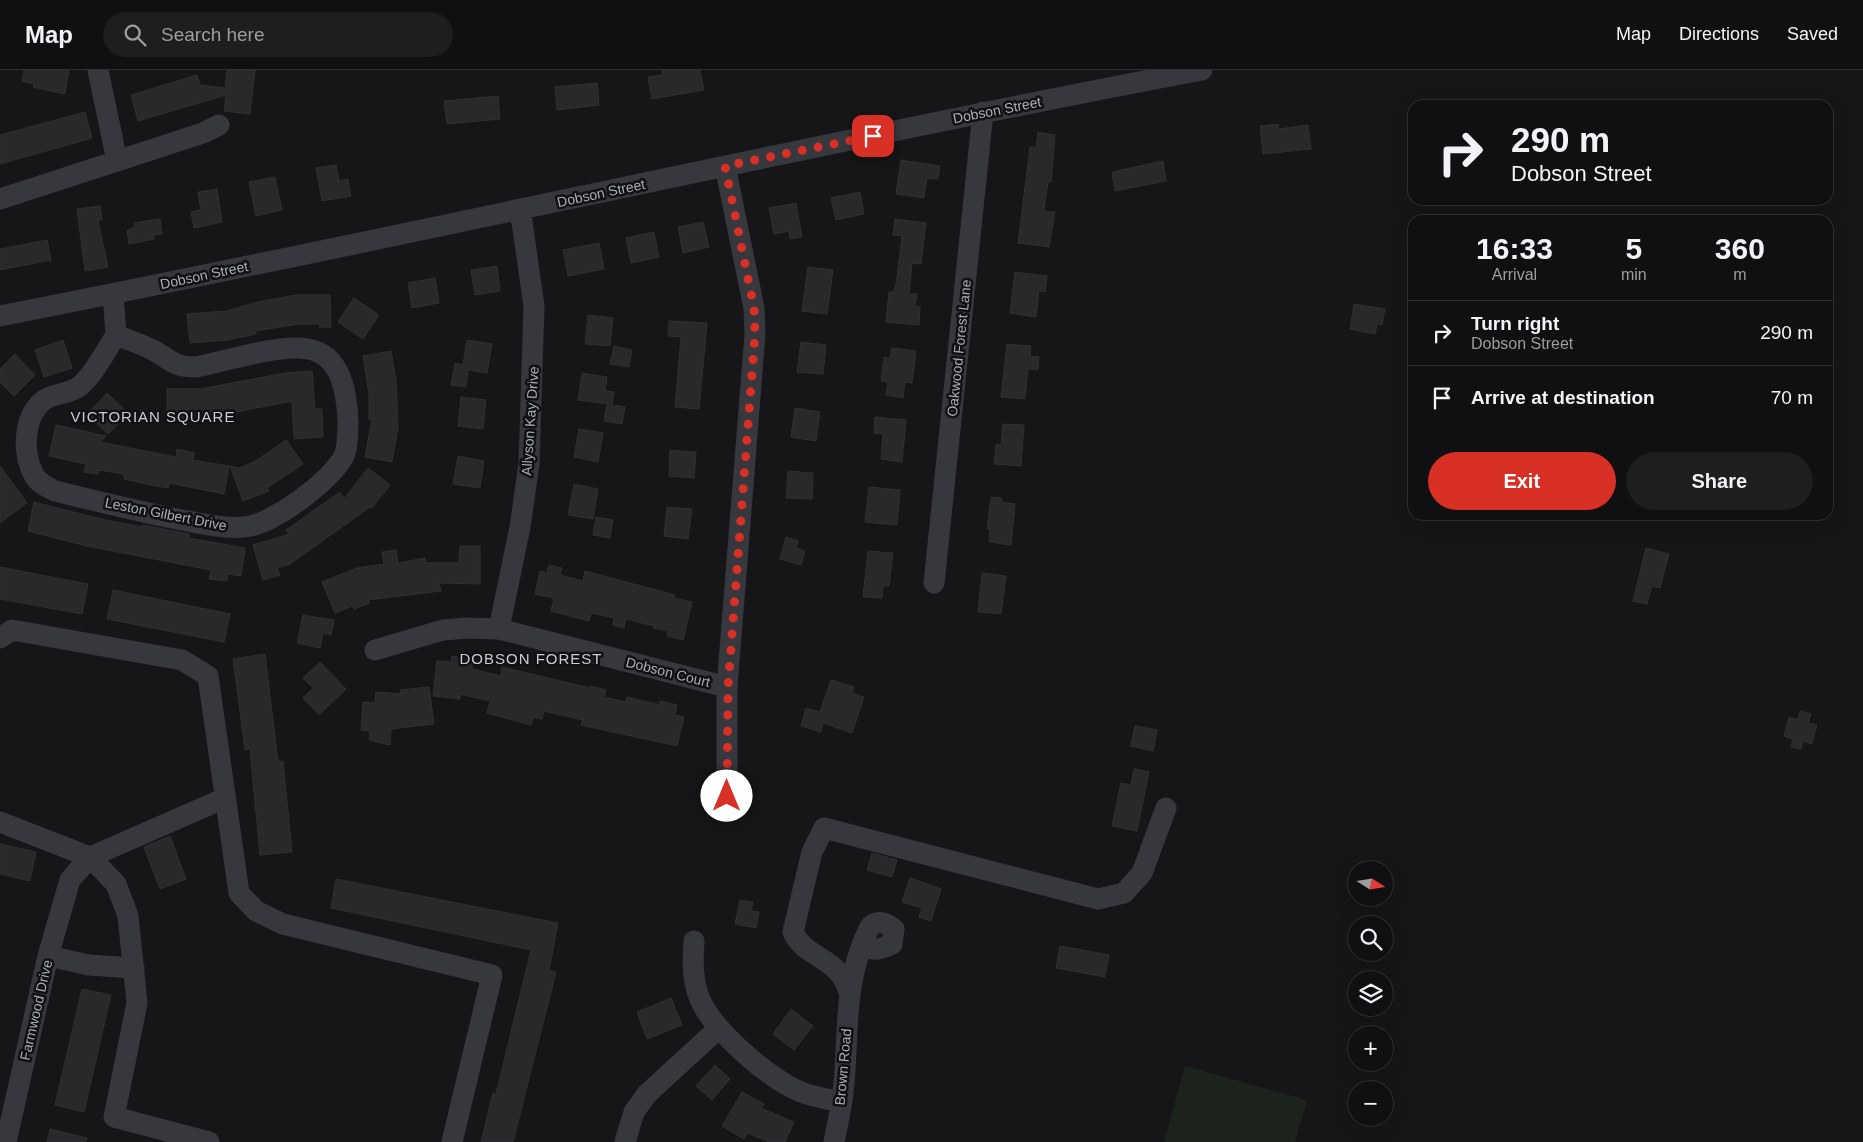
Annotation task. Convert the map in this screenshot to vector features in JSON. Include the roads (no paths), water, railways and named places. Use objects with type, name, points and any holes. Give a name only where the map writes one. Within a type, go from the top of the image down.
[{"type":"street","points":[[98,70],[117,161]]},
{"type":"street","name":"Dobson Street","points":[[0,316],[518,211],[983,112],[1115,78],[1202,70]]},
{"type":"street","name":"Oakwood Forest Lane","points":[[934,583],[983,112]]},
{"type":"street","points":[[0,199],[203,133],[219,124]]},
{"type":"street","points":[[725,166],[754,308],[755,334],[728,687],[727,796]]},
{"type":"street","name":"Allyson Kay Drive","points":[[499,630],[520,527],[528,464],[534,343],[534,306],[522,222],[518,211]]},
{"type":"street","points":[[113,294],[116,336]]},
{"type":"street","name":"Leston Gilbert Drive","points":[[116,336],[154,351],[164,359],[183,367],[196,367],[295,348],[321,354],[331,362],[344,386],[348,433],[342,459],[304,496],[283,512],[258,524],[245,527],[205,525],[140,512],[55,491],[43,485],[34,475],[27,456],[27,429],[32,417],[44,400],[81,385],[94,370],[116,336]]},
{"type":"street","name":"Dobson Court","points":[[375,650],[443,630],[468,628],[499,630],[728,687]]},
{"type":"street","points":[[0,638],[12,630],[172,658],[182,660],[208,676],[239,893],[256,911],[283,924],[492,976],[452,1142]]},
{"type":"street","points":[[90,857],[225,798]]},
{"type":"street","points":[[849,992],[841,974],[821,957],[808,951],[797,942],[793,932],[812,852],[824,828],[1098,899],[1124,893],[1142,873],[1166,808]]},
{"type":"street","points":[[0,822],[90,857],[116,884],[128,916],[138,1003],[114,1117],[209,1142]]},
{"type":"street","name":"Farmwood Drive","points":[[6,1142],[48,956],[70,880],[90,857]]},
{"type":"street","points":[[694,941],[692,971],[698,995],[719,1028],[761,1068],[787,1085],[801,1092],[841,1102]]},
{"type":"street","name":"Brown Road","points":[[834,1142],[841,1102],[849,992],[862,946]]},
{"type":"street","points":[[48,956],[89,965],[134,968]]},
{"type":"street","points":[[625,1142],[634,1112],[647,1094],[719,1028]]},
{"type":"district","name":"VICTORIAN SQUARE","points":[[153,417]]},
{"type":"district","name":"DOBSON FOREST","points":[[531,659]]}]
